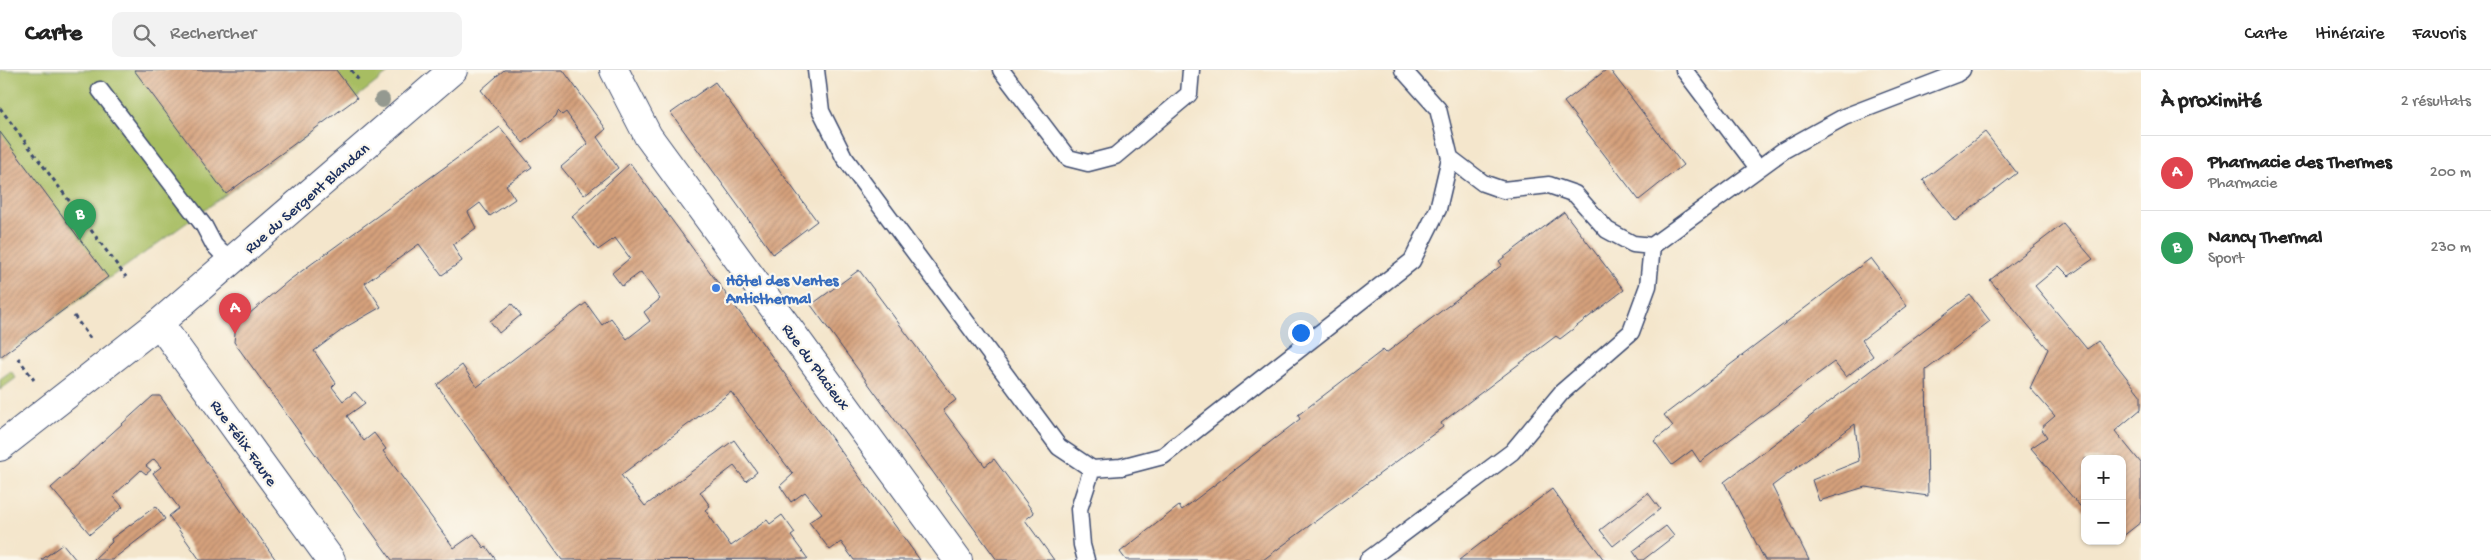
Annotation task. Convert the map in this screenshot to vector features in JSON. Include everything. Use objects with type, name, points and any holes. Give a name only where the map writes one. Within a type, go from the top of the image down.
[{"type":"street","name":"Rue du Sergent Blandan","points":[[0,447],[159,323],[453,70]]},
{"type":"street","name":"Rue du Placieux","points":[[614,70],[648,136],[958,560]]},
{"type":"street","name":"Rue Félix Faure","points":[[159,323],[331,560]]},
{"type":"lane","points":[[816,70],[821,111],[844,156],[1060,447],[1092,469],[1121,467],[1164,456],[1412,261],[1438,209],[1450,158],[1438,109],[1403,70]]},
{"type":"lane","points":[[1001,70],[1068,158],[1088,163],[1115,156],[1189,94],[1191,70]]},
{"type":"lane","points":[[1684,70],[1758,168]]},
{"type":"lane","points":[[1450,158],[1483,183],[1503,190],[1548,185],[1575,194],[1607,230],[1632,244],[1652,246],[1784,150],[1844,117],[1962,70]]},
{"type":"lane","points":[[100,90],[204,226],[214,245],[230,262]]},
{"type":"lane","points":[[1368,560],[1512,452],[1562,392],[1630,332],[1648,286],[1652,246]]},
{"type":"lane","points":[[1086,560],[1082,546],[1079,509],[1092,469]]},
{"type":"path","points":[[351,70],[360,82]]},
{"type":"path","points":[[0,108],[126,277]]},
{"type":"path","points":[[18,358],[34,381]]},
{"type":"green space","points":[[0,70],[392,70],[247,179],[0,357]]},
{"type":"green space","points":[[11,371],[16,378],[0,390],[0,379]]},
{"type":"building","points":[[134,70],[336,70],[357,98],[226,194]]},
{"type":"building","points":[[504,70],[563,70],[606,129],[597,137],[618,168],[584,195],[561,167],[588,144],[566,112],[562,115],[558,111],[556,116],[523,143],[481,90]]},
{"type":"building","points":[[1606,70],[1610,70],[1683,165],[1639,200],[1564,102]]},
{"type":"building","points":[[715,82],[817,221],[773,254],[671,113]]},
{"type":"building","points":[[500,127],[532,167],[506,185],[515,199],[490,216],[480,203],[468,212],[476,228],[453,245],[462,261],[442,275],[419,244],[365,283],[381,307],[346,327],[314,351],[336,383],[332,387],[343,401],[355,392],[365,403],[347,416],[364,441],[374,433],[386,449],[383,451],[454,548],[474,534],[496,560],[392,560],[234,342],[236,325],[288,281]]},
{"type":"building","points":[[0,132],[108,277],[0,357]]},
{"type":"building","points":[[1985,132],[2017,173],[1955,221],[1923,180]]},
{"type":"building","points":[[630,163],[920,560],[854,560],[841,542],[830,550],[809,522],[822,513],[805,492],[791,502],[780,486],[793,474],[731,392],[621,475],[645,506],[734,440],[757,472],[746,481],[734,466],[700,492],[710,506],[705,510],[731,546],[767,520],[770,524],[782,515],[795,533],[791,536],[808,559],[562,560],[437,385],[462,365],[477,387],[586,303],[602,325],[611,318],[627,339],[650,321],[644,312],[660,299],[641,272],[622,286],[612,273],[630,258],[615,238],[598,250],[572,216]]},
{"type":"building","points":[[1564,212],[1624,290],[1560,339],[1556,336],[1441,423],[1443,427],[1263,560],[1126,560],[1120,552],[1179,506],[1182,510],[1300,419],[1298,415],[1383,350],[1386,353],[1502,265],[1499,261]]},
{"type":"building","points":[[2063,224],[2093,259],[2069,276],[2059,266],[2035,286],[2087,349],[2098,341],[2141,396],[2141,409],[2115,431],[2141,463],[2141,522],[2126,534],[2126,455],[2081,455],[2081,507],[2031,448],[2047,437],[2041,428],[2055,416],[2030,388],[2048,349],[1990,280]]},
{"type":"building","points":[[1871,258],[1907,306],[1862,340],[1873,356],[1846,377],[1834,362],[1700,462],[1692,450],[1672,465],[1654,441],[1673,426],[1664,415]]},
{"type":"building","points":[[859,270],[956,400],[943,410],[985,466],[994,459],[1034,513],[1025,520],[1054,560],[997,560],[811,305]]},
{"type":"building","points":[[1970,295],[1990,321],[1926,370],[1928,496],[1865,487],[1819,501],[1812,480],[1859,461],[1855,424],[1772,486],[1809,560],[1765,560],[1724,482]]},
{"type":"building","points":[[512,304],[521,315],[499,333],[490,321]]},
{"type":"building","points":[[153,396],[160,396],[276,560],[200,560],[169,516],[179,508],[153,473],[161,467],[154,459],[146,466],[151,470],[146,474],[141,470],[113,496],[123,507],[90,534],[51,488]]},
{"type":"building","points":[[1552,489],[1604,560],[1459,560]]},
{"type":"building","points":[[1648,493],[1660,509],[1613,546],[1600,530]]},
{"type":"building","points":[[156,506],[165,519],[112,560],[93,560],[112,542],[111,539]]},
{"type":"building","points":[[1666,526],[1674,536],[1643,560],[1639,560],[1633,551]]},
{"type":"building","points":[[63,544],[76,560],[41,560]]},
{"type":"place","name":"Nancy Thermal","points":[[80,240]]},
{"type":"place","name":"Hôtel des Ventes Anticthermal","points":[[716,288]]},
{"type":"place","name":"Pharmacie des Thermes","points":[[235,334]]}]
